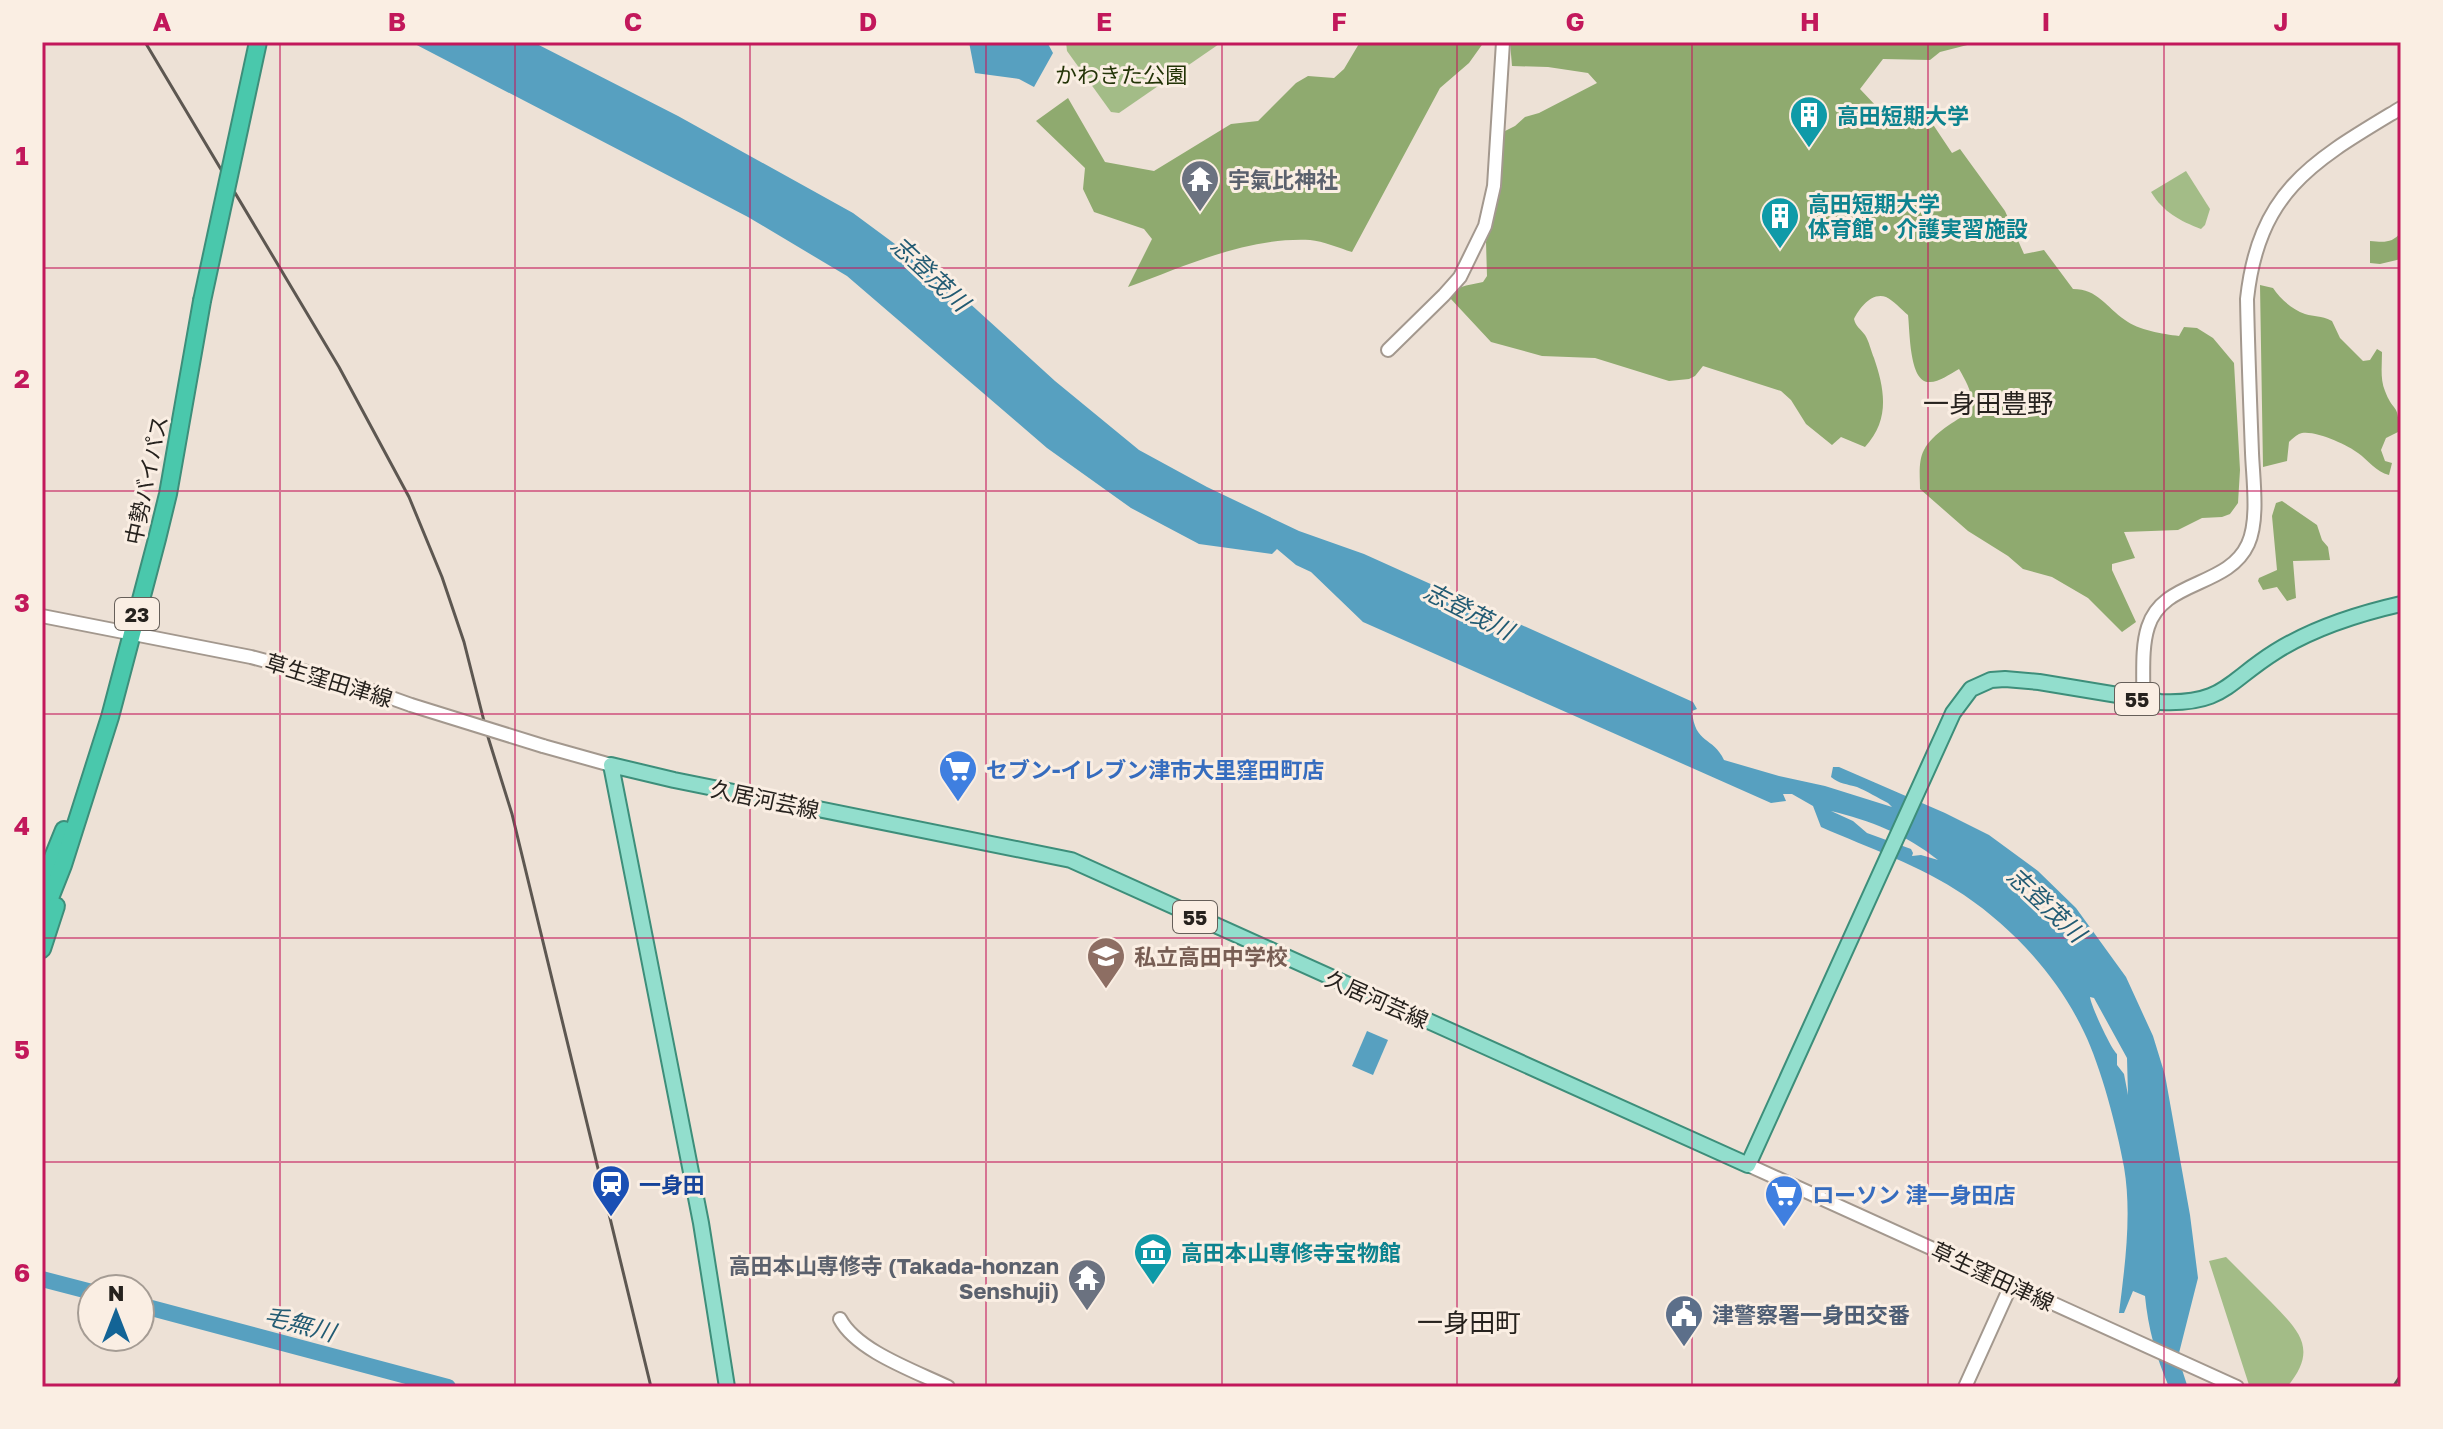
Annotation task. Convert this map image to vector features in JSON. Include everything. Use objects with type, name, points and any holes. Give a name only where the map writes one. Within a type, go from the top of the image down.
[{"type":"highway","name":"中勢バイパス","points":[[42,918],[63,865],[110,717],[168,494],[202,301],[258,42]]},
{"type":"highway","points":[[42,884],[110,717]]},
{"type":"highway","points":[[42,949],[82,829],[110,717]]},
{"type":"main road","name":"55","points":[[1748,1165],[1962,699],[1991,680],[2020,680],[2143,700],[2181,703],[2214,696],[2275,652],[2307,635],[2347,618],[2401,604]]},
{"type":"main road","name":"久居河芸線","points":[[611,765],[1071,860],[1748,1165]]},
{"type":"main road","points":[[611,765],[701,1223],[727,1387]]},
{"type":"street","points":[[1388,350],[1460,277],[1485,226],[1494,186],[1503,42]]},
{"type":"street","points":[[2143,700],[2145,638],[2157,609],[2175,594],[2230,567],[2248,544],[2252,529],[2247,299],[2250,277],[2265,228],[2280,201],[2312,165],[2401,108]]},
{"type":"street","name":"草生窪田津線","points":[[42,616],[309,671],[611,765]]},
{"type":"street","name":"草生窪田津線","points":[[1748,1165],[2236,1386]]},
{"type":"street","points":[[1965,1387],[2012,1283]]},
{"type":"street","points":[[840,1319],[847,1331],[881,1354],[948,1387]]},
{"type":"green space","name":"かわきた公園","points":[[1066,42],[1222,42],[1119,113],[1111,112],[1067,51]]},
{"type":"green space","points":[[1360,42],[1484,42],[1469,63],[1440,88],[1352,252],[1310,240],[1263,243],[1217,254],[1128,287],[1152,239],[1144,229],[1094,212],[1083,189],[1085,168],[1036,121],[1068,98],[1105,162],[1154,171],[1231,124],[1258,121],[1296,83],[1308,76],[1334,78],[1344,69]]},
{"type":"green space","points":[[1510,42],[1979,42],[1940,52],[1930,60],[1883,59],[1860,89],[1894,125],[1930,120],[1952,153],[1960,149],[2005,211],[2024,254],[2044,250],[2073,289],[2095,295],[2125,320],[2144,329],[2179,336],[2184,327],[2197,328],[2213,338],[2234,363],[2240,470],[2238,503],[2230,514],[2202,518],[2178,530],[2124,532],[2135,558],[2112,564],[2112,570],[2136,622],[2122,632],[2088,598],[2052,577],[2023,569],[1968,531],[1920,489],[1920,464],[1924,450],[1951,423],[1970,412],[1971,395],[1959,369],[1933,382],[1923,380],[1914,366],[1908,315],[1886,297],[1871,299],[1854,319],[1869,343],[1883,393],[1882,415],[1865,447],[1841,437],[1832,445],[1806,424],[1791,400],[1781,391],[1703,366],[1689,379],[1669,381],[1595,358],[1542,356],[1491,342],[1450,298],[1459,288],[1483,282],[1487,276],[1486,242],[1497,196],[1503,132],[1525,117],[1597,83],[1588,73],[1512,66]]},
{"type":"green space","points":[[2186,171],[2210,209],[2201,229],[2173,215],[2151,192]]},
{"type":"green space","points":[[2401,232],[2401,259],[2370,263],[2370,241],[2391,240]]},
{"type":"green space","points":[[2260,285],[2273,288],[2300,312],[2332,321],[2340,338],[2363,361],[2370,360],[2377,349],[2382,352],[2383,386],[2397,412],[2398,423],[2398,432],[2386,438],[2381,450],[2385,461],[2392,463],[2389,475],[2346,446],[2312,433],[2298,435],[2289,442],[2287,461],[2263,467]]},
{"type":"green space","points":[[2282,501],[2317,525],[2328,547],[2330,560],[2293,561],[2296,598],[2287,601],[2277,587],[2263,590],[2258,581],[2277,570],[2272,516],[2276,503]]},
{"type":"green space","points":[[2226,1257],[2290,1322],[2302,1341],[2302,1362],[2287,1387],[2249,1385],[2209,1261]]},
{"type":"water","name":"志登茂川","points":[[411,42],[533,42],[678,116],[853,213],[945,281],[1055,381],[1139,450],[1299,531],[1364,554],[1693,702],[1697,709],[1692,711],[1697,730],[1724,760],[1892,807],[1861,789],[1831,777],[1833,767],[1839,767],[1989,835],[2038,871],[2076,908],[2126,977],[2153,1036],[2165,1075],[2198,1278],[2178,1357],[2187,1385],[2192,1387],[2169,1387],[2153,1342],[2145,1296],[2133,1291],[2124,1313],[2119,1313],[2127,1240],[2126,1185],[2113,1116],[2090,1046],[2048,973],[2017,939],[1982,908],[1930,875],[1821,827],[1813,806],[1792,794],[1783,794],[1786,801],[1771,803],[1363,622],[1311,572],[1296,565],[1277,549],[1272,554],[1199,544],[1131,508],[1047,448],[847,276],[748,217]],"holes":[[[1831,811],[1887,830],[1914,843],[1938,860],[1912,856],[1911,849],[1867,833],[1853,821]],[[2014,876],[2060,913],[2076,939],[2072,940],[2015,884]],[[2090,997],[2094,998],[2127,1058],[2128,1095],[2124,1074],[2117,1065],[2117,1054],[2097,1018]]]},
{"type":"water","points":[[969,42],[1047,42],[1053,53],[1034,87],[1019,79],[975,73]]},
{"type":"water","points":[[1367,1031],[1388,1040],[1373,1075],[1352,1066]]},
{"type":"waterway","name":"毛無川","points":[[42,1279],[76,1288]]},
{"type":"waterway","name":"毛無川","points":[[156,1309],[448,1387]]},
{"type":"railway","points":[[145,42],[339,367],[409,497],[442,577],[464,642],[488,737],[512,814],[651,1387]]},
{"type":"railway","points":[[2393,1387],[2401,1375]]},
{"type":"place","name":"高田短期大学","points":[[1809,149]]},
{"type":"place","name":"宇氣比神社","points":[[1200,213]]},
{"type":"place","name":"高田短期大学 体育館・介護実習施設","points":[[1780,250]]},
{"type":"place","name":"セブン-イレブン津市大里窪田町店","points":[[958,803]]},
{"type":"place","name":"私立高田中学校","points":[[1106,990]]},
{"type":"place","name":"一身田","points":[[611,1218]]},
{"type":"place","name":"ローソン 津一身田店","points":[[1784,1228]]},
{"type":"place","name":"高田本山専修寺宝物館","points":[[1153,1286]]},
{"type":"place","name":"高田本山専修寺 (Takada-honzan Senshuji)","points":[[1087,1312]]},
{"type":"place","name":"津警察署一身田交番","points":[[1684,1348]]},
{"type":"district","name":"一身田豊野","points":[[1988,403]]},
{"type":"district","name":"一身田町","points":[[1469,1322]]}]
